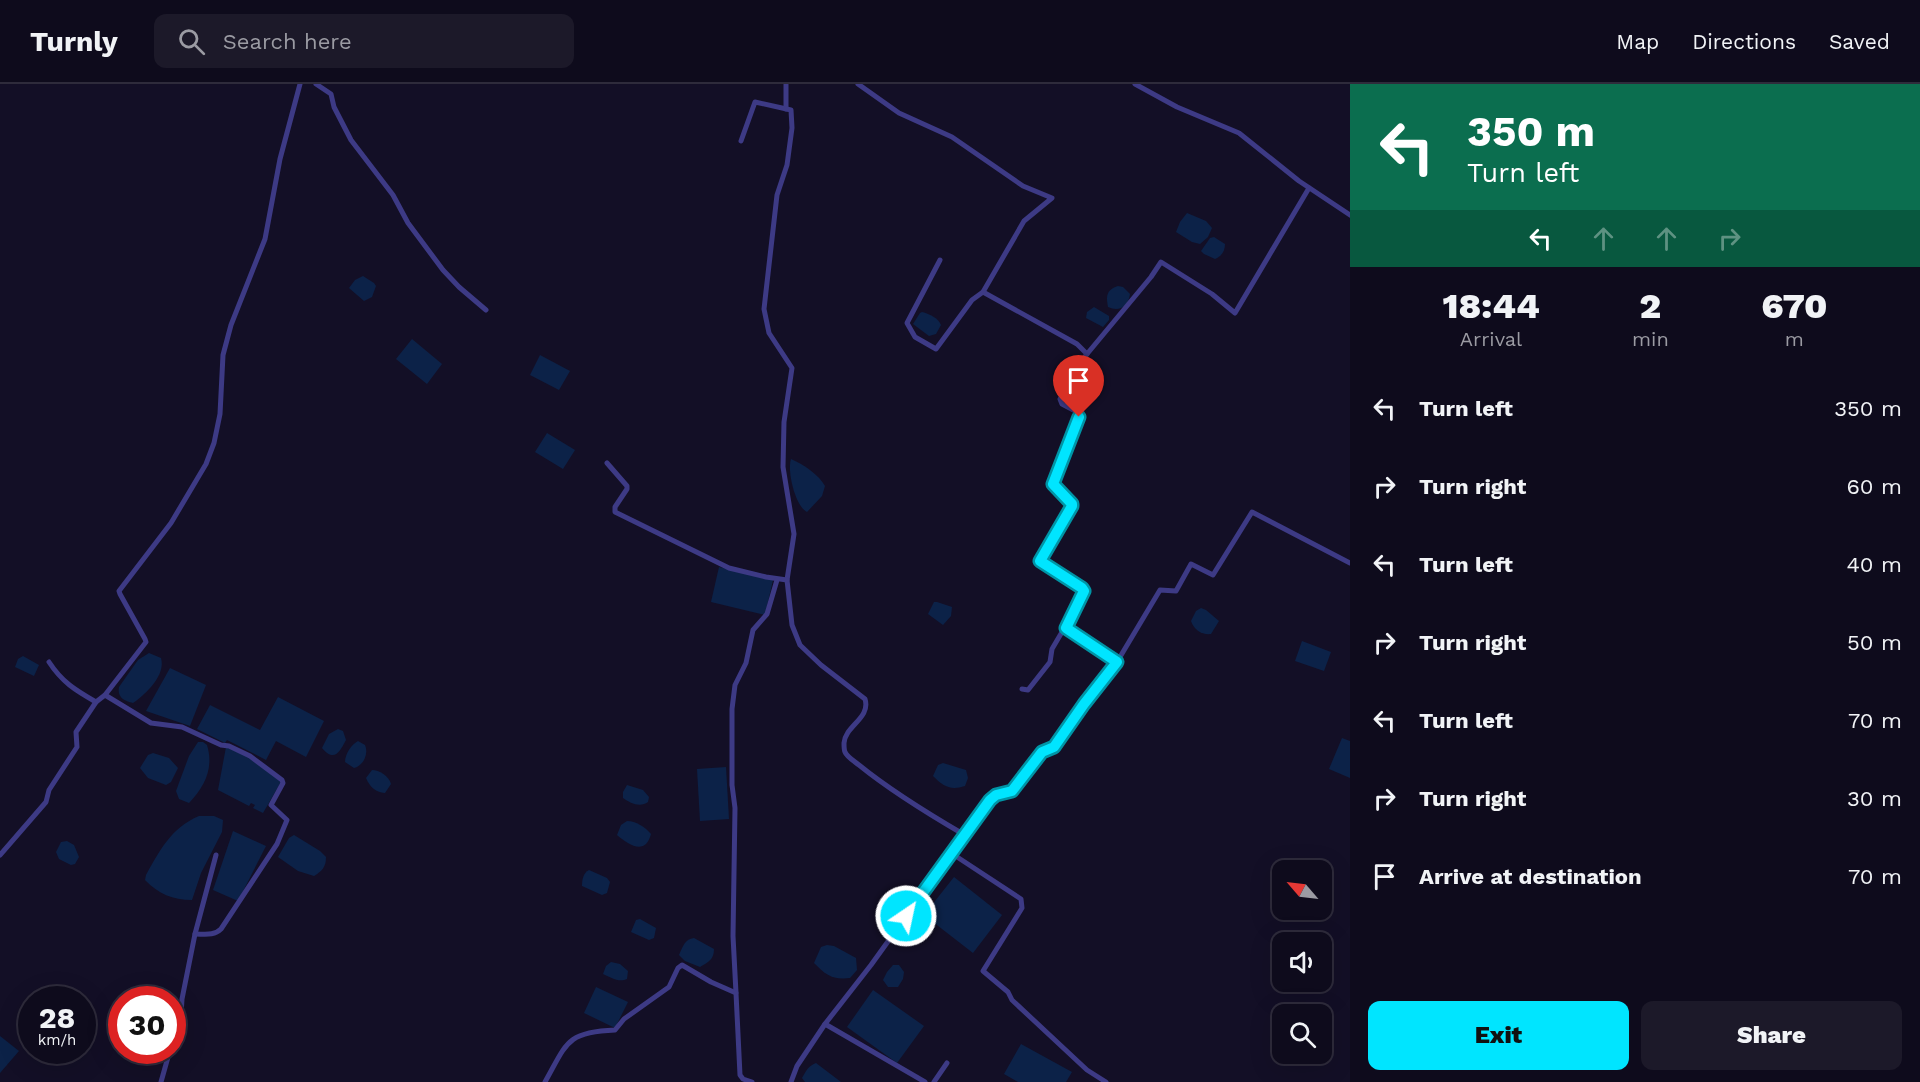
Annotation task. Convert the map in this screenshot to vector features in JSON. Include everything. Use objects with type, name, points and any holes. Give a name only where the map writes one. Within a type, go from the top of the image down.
[{"type":"street","points":[[0,855],[46,802],[50,790],[77,747],[76,732],[96,702],[105,695],[146,642],[119,591],[171,523],[206,464],[214,442],[220,414],[223,355],[231,325],[266,239],[280,159],[300,84]]},
{"type":"street","points":[[316,84],[331,94],[339,117],[351,140],[393,195],[408,223],[443,270],[486,310]]},
{"type":"street","points":[[786,84],[786,109]]},
{"type":"street","points":[[858,84],[899,113],[952,137],[1023,186],[1052,198],[1024,222],[982,292],[972,300],[936,349],[915,337],[907,323],[940,261]]},
{"type":"street","points":[[1135,84],[1177,107],[1239,133],[1309,188],[1350,214]]},
{"type":"street","points":[[741,141],[755,102],[791,110],[792,128],[787,165],[777,195],[764,309],[769,333],[792,368],[784,422],[783,467],[794,534],[787,580],[792,625],[800,645],[821,665],[865,699],[867,706],[865,713],[845,738],[843,746],[845,754],[873,777],[963,834]]},
{"type":"street","points":[[1022,689],[1028,690],[1050,662],[1052,649],[1066,628],[1084,591],[1040,561],[1072,506],[1053,484],[1079,414],[1062,404],[1060,399],[1073,373],[1161,262],[1212,294],[1235,314],[1309,188]]},
{"type":"street","points":[[982,292],[1077,344],[1087,354]]},
{"type":"street","points":[[607,463],[627,486],[615,507],[615,512],[729,568],[777,580],[787,580]]},
{"type":"street","points":[[791,1082],[797,1066],[825,1024],[872,965],[963,834],[990,800],[996,795],[1012,791],[1042,752],[1054,747],[1117,662],[1157,593],[1162,589],[1175,591],[1178,589],[1191,564],[1213,575],[1252,512],[1350,563]]},
{"type":"street","points":[[752,1082],[743,1079],[740,1075],[733,936],[735,808],[732,785],[732,708],[735,685],[746,663],[753,630],[767,614],[777,580]]},
{"type":"street","points":[[1066,628],[1117,662]]},
{"type":"street","points":[[49,662],[69,686],[96,702]]},
{"type":"street","points":[[105,695],[151,723],[182,726],[250,756],[283,781],[271,805],[287,820],[277,844],[221,929],[213,934],[195,934]]},
{"type":"street","points":[[951,853],[1021,899],[1023,904],[983,971],[1008,992],[1012,1000],[1087,1070],[1106,1082]]},
{"type":"street","points":[[185,986],[195,934],[216,855]]},
{"type":"street","points":[[545,1082],[573,1038],[580,1034],[615,1030],[624,1019],[669,987],[678,968],[682,965],[736,993]]},
{"type":"street","points":[[825,1024],[925,1082]]},
{"type":"street","points":[[934,1082],[946,1063]]},
{"type":"street","points":[[161,1082],[166,1064]]},
{"type":"water","points":[[1187,213],[1206,221],[1212,228],[1208,237],[1200,244],[1176,232]]},
{"type":"water","points":[[1214,237],[1225,244],[1223,253],[1215,259],[1201,251],[1210,238]]},
{"type":"water","points":[[363,276],[376,286],[372,297],[364,301],[349,288],[355,280]]},
{"type":"water","points":[[1118,286],[1123,287],[1130,294],[1127,302],[1119,309],[1108,307],[1108,294],[1111,289]]},
{"type":"water","points":[[1094,307],[1109,316],[1109,320],[1103,327],[1086,318],[1087,312]]},
{"type":"water","points":[[922,312],[940,323],[936,334],[929,336],[913,324]]},
{"type":"water","points":[[412,339],[442,364],[427,384],[396,359]]},
{"type":"water","points":[[540,355],[570,371],[559,390],[530,375]]},
{"type":"water","points":[[547,433],[575,450],[563,469],[535,452]]},
{"type":"water","points":[[791,459],[810,470],[825,486],[822,496],[807,512],[799,503],[793,488],[790,472]]},
{"type":"water","points":[[719,567],[773,580],[765,615],[711,602]]},
{"type":"water","points":[[934,602],[952,607],[951,616],[943,625],[928,614]]},
{"type":"water","points":[[1201,608],[1219,621],[1211,634],[1199,631],[1191,621],[1196,611]]},
{"type":"water","points":[[1302,641],[1331,652],[1324,671],[1295,661]]},
{"type":"water","points":[[149,653],[161,658],[161,671],[158,677],[144,695],[133,703],[125,700],[119,694],[119,687],[138,660]]},
{"type":"water","points":[[23,656],[39,665],[34,676],[15,667],[18,659]]},
{"type":"water","points":[[170,668],[206,685],[190,726],[146,711]]},
{"type":"water","points":[[278,697],[324,721],[306,757],[276,741],[266,760],[227,740],[225,743],[197,729],[210,705],[260,730]]},
{"type":"water","points":[[338,729],[343,731],[346,740],[338,752],[333,755],[322,748],[329,734]]},
{"type":"water","points":[[1342,738],[1350,741],[1350,778],[1329,769]]},
{"type":"water","points":[[358,741],[365,745],[366,756],[354,768],[345,762],[345,759],[349,750]]},
{"type":"water","points":[[198,742],[207,745],[209,769],[200,790],[189,803],[179,799],[176,791],[189,756]]},
{"type":"water","points":[[226,747],[248,757],[281,782],[263,813],[253,808],[255,805],[251,803],[249,806],[218,790]]},
{"type":"water","points":[[153,753],[169,758],[178,768],[171,782],[166,785],[148,778],[140,768],[148,755]]},
{"type":"water","points":[[943,763],[966,770],[968,778],[965,786],[947,787],[933,776],[938,765]]},
{"type":"water","points":[[726,767],[729,819],[700,821],[697,769]]},
{"type":"water","points":[[372,770],[383,774],[390,781],[391,784],[385,793],[376,790],[366,778]]},
{"type":"water","points":[[627,785],[643,790],[649,797],[648,802],[638,805],[623,798]]},
{"type":"water","points":[[199,816],[214,816],[223,820],[222,832],[201,873],[192,900],[166,895],[145,880],[146,875],[174,833]]},
{"type":"water","points":[[627,821],[640,825],[651,834],[645,845],[641,847],[631,845],[617,835],[621,825]]},
{"type":"water","points":[[233,831],[266,846],[238,901],[213,890]]},
{"type":"water","points":[[294,835],[326,857],[323,868],[314,876],[298,871],[278,857],[289,838]]},
{"type":"water","points":[[67,841],[74,845],[79,857],[75,864],[71,865],[59,859],[56,852],[61,842]]},
{"type":"water","points":[[589,870],[607,878],[610,882],[607,893],[602,895],[582,886],[584,875]]},
{"type":"water","points":[[954,877],[1002,915],[973,953],[924,915]]},
{"type":"water","points":[[640,919],[656,928],[654,938],[649,940],[631,932],[636,920]]},
{"type":"water","points":[[694,938],[714,949],[712,958],[700,967],[685,961],[679,955],[686,941]]},
{"type":"water","points":[[834,946],[856,958],[857,970],[850,978],[830,976],[814,963],[821,947]]},
{"type":"water","points":[[611,962],[620,964],[628,971],[627,979],[618,980],[603,974],[606,966]]},
{"type":"water","points":[[893,965],[899,965],[904,972],[903,979],[898,987],[888,987],[883,980]]},
{"type":"water","points":[[596,987],[628,1002],[615,1028],[584,1013]]},
{"type":"water","points":[[873,990],[924,1026],[897,1063],[847,1027]]},
{"type":"water","points":[[0,1036],[18,1052],[0,1073]]},
{"type":"water","points":[[1021,1044],[1072,1072],[1066,1082],[1018,1082],[1004,1074]]},
{"type":"water","points":[[816,1063],[841,1082],[805,1082],[802,1078],[809,1067]]},
{"type":"route","points":[[906,916],[963,834],[990,800],[996,795],[1012,791],[1042,752],[1054,747],[1117,662],[1066,628],[1084,591],[1040,561],[1072,506],[1053,482],[1079,417]]}]
